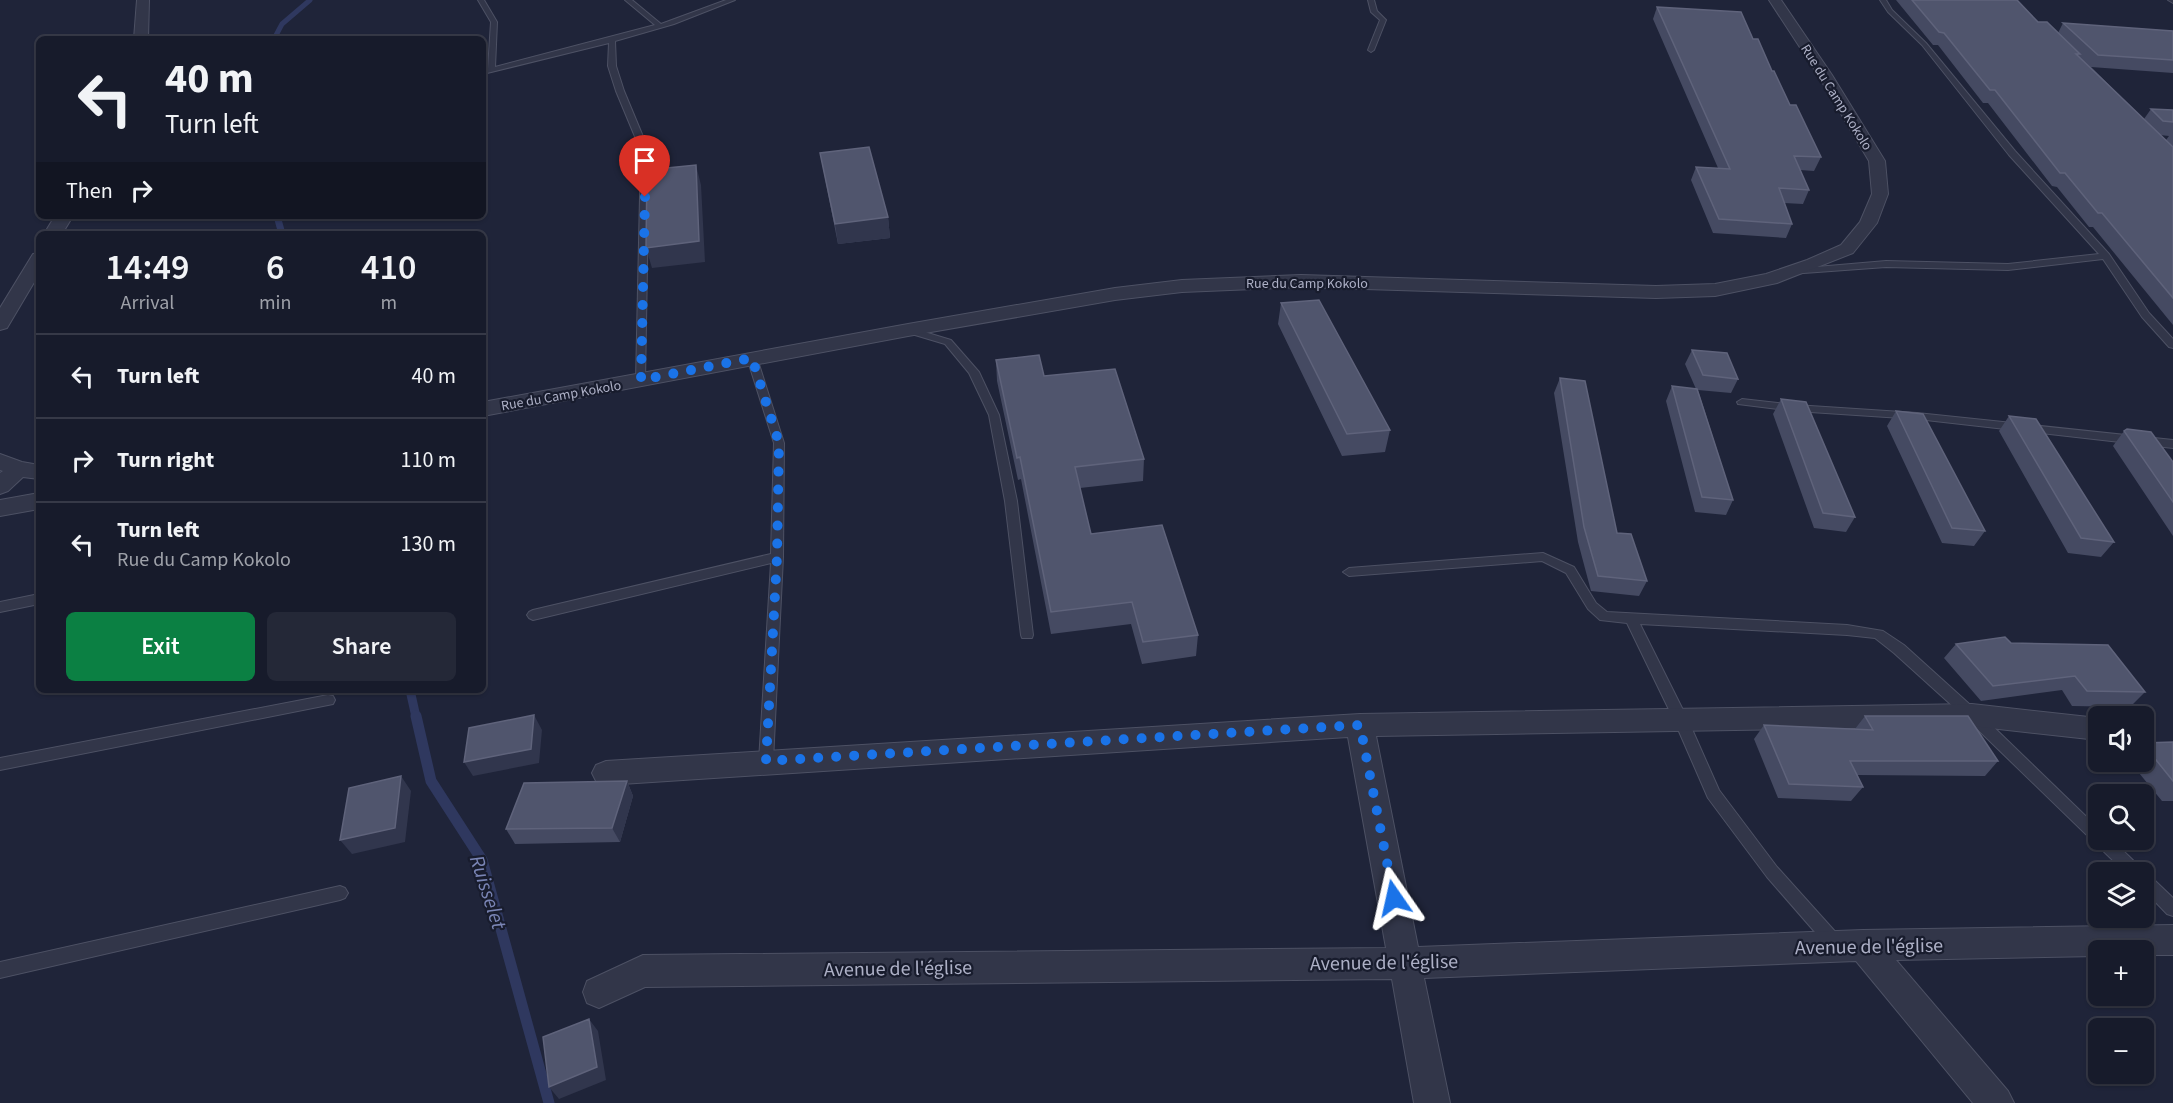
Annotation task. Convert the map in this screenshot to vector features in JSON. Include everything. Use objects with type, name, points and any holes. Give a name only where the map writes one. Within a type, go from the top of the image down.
[{"type":"street","points":[[141,36],[143,0]]},
{"type":"street","name":"Rue du Camp Kokolo","points":[[486,409],[908,330],[1115,294],[1182,286],[1301,281],[1656,292],[1715,290],[1770,279],[1847,249],[1868,223],[1880,194],[1877,161],[1825,75],[1775,0]]},
{"type":"street","points":[[0,324],[36,263]]},
{"type":"street","points":[[0,486],[19,467]]},
{"type":"street","points":[[0,508],[36,502]]},
{"type":"street","points":[[606,773],[766,761],[1360,725],[1972,715],[2088,728]]},
{"type":"street","points":[[1360,725],[1432,1103]]},
{"type":"street","name":"Avenue de l'église","points":[[599,992],[643,971],[1406,963],[1850,945],[2173,940]]},
{"type":"street","points":[[1850,945],[1996,1103]]},
{"type":"lane","points":[[481,0],[494,22],[487,71],[612,42],[702,13],[732,0]]},
{"type":"lane","points":[[628,0],[659,25]]},
{"type":"lane","points":[[1371,0],[1374,12],[1383,20],[1371,50]]},
{"type":"lane","points":[[1883,0],[1890,11],[1924,44],[1948,72],[2012,153],[2106,256],[2145,315],[2173,345]]},
{"type":"lane","points":[[612,42],[612,66],[645,152],[641,380]]},
{"type":"lane","points":[[1791,272],[1887,264],[2008,267],[2106,256]]},
{"type":"lane","points":[[908,330],[948,342],[974,372],[994,415],[1011,501],[1026,635]]},
{"type":"lane","points":[[752,358],[779,443],[777,557],[766,761]]},
{"type":"lane","points":[[1742,402],[1917,416],[2173,444]]},
{"type":"lane","points":[[532,615],[777,557]]},
{"type":"lane","points":[[1348,572],[1543,557],[1570,570],[1592,606],[1604,617],[1847,630],[1878,634],[1972,715],[2088,827]]},
{"type":"lane","points":[[0,606],[36,600]]},
{"type":"lane","points":[[1630,617],[1681,720],[1713,794],[1772,872],[1850,945]]},
{"type":"lane","points":[[0,764],[328,700]]},
{"type":"lane","points":[[2112,850],[2125,862]]},
{"type":"lane","points":[[2154,890],[2173,909]]},
{"type":"lane","points":[[0,970],[340,893]]},
{"type":"building","points":[[1912,0],[2017,0],[2038,22],[2047,22],[2080,54],[2076,54],[2173,147],[2173,298],[2102,213],[2098,213],[2065,173],[2060,173],[1995,90],[1990,90],[1944,33],[1939,32]]},
{"type":"building","points":[[1657,7],[1741,12],[1753,39],[1758,39],[1790,105],[1796,105],[1821,157],[1794,156],[1809,190],[1779,188],[1792,224],[1719,219],[1696,167],[1730,169]]},
{"type":"building","points":[[2063,23],[2173,31],[2173,60],[2098,55]]},
{"type":"building","points":[[2151,109],[2173,110],[2173,122],[2163,121]]},
{"type":"building","points":[[869,147],[888,217],[835,224],[820,153]]},
{"type":"building","points":[[696,165],[699,241],[646,248],[647,170]]},
{"type":"building","points":[[1319,300],[1390,430],[1347,434],[1281,303]]},
{"type":"building","points":[[1692,350],[1727,353],[1738,379],[1703,375]]},
{"type":"building","points":[[1039,355],[1044,376],[1115,369],[1144,459],[1075,467],[1091,534],[1162,525],[1198,635],[1143,642],[1132,602],[1051,612],[1020,457],[1017,458],[996,360]]},
{"type":"building","points":[[1560,378],[1585,381],[1617,533],[1631,534],[1647,581],[1598,576],[1584,527]]},
{"type":"building","points":[[1672,386],[1697,389],[1733,500],[1702,497]]},
{"type":"building","points":[[1781,399],[1806,402],[1855,517],[1823,513]]},
{"type":"building","points":[[1896,411],[1923,414],[1985,531],[1952,528]]},
{"type":"building","points":[[2009,416],[2036,419],[2114,542],[2081,538]]},
{"type":"building","points":[[2127,429],[2151,432],[2173,462],[2173,502],[2124,431]]},
{"type":"building","points":[[2005,637],[2011,643],[2108,645],[2145,692],[2087,691],[2075,676],[1993,686],[1956,644]]},
{"type":"building","points":[[534,715],[531,749],[464,762],[469,728]]},
{"type":"building","points":[[1865,716],[1968,716],[1998,761],[1850,761],[1863,787],[1789,784],[1764,725],[1873,730]]},
{"type":"building","points":[[2173,742],[2173,781],[2154,757],[2154,743]]},
{"type":"building","points":[[401,776],[395,828],[340,840],[349,788]]},
{"type":"building","points":[[627,781],[612,828],[506,829],[524,783]]},
{"type":"building","points":[[589,1019],[597,1067],[549,1087],[543,1037]]},
{"type":"waterway","name":"Ruisselet","points":[[276,36],[282,24],[310,0]]},
{"type":"waterway","name":"Ruisselet","points":[[278,219],[281,231]]},
{"type":"waterway","name":"Ruisselet","points":[[411,693],[416,717]]},
{"type":"waterway","name":"Ruisselet","points":[[416,716],[431,781],[482,860],[549,1103]]},
{"type":"route","points":[[645,197],[641,380],[752,358],[779,443],[777,557],[766,761],[1360,725],[1394,898]]}]
